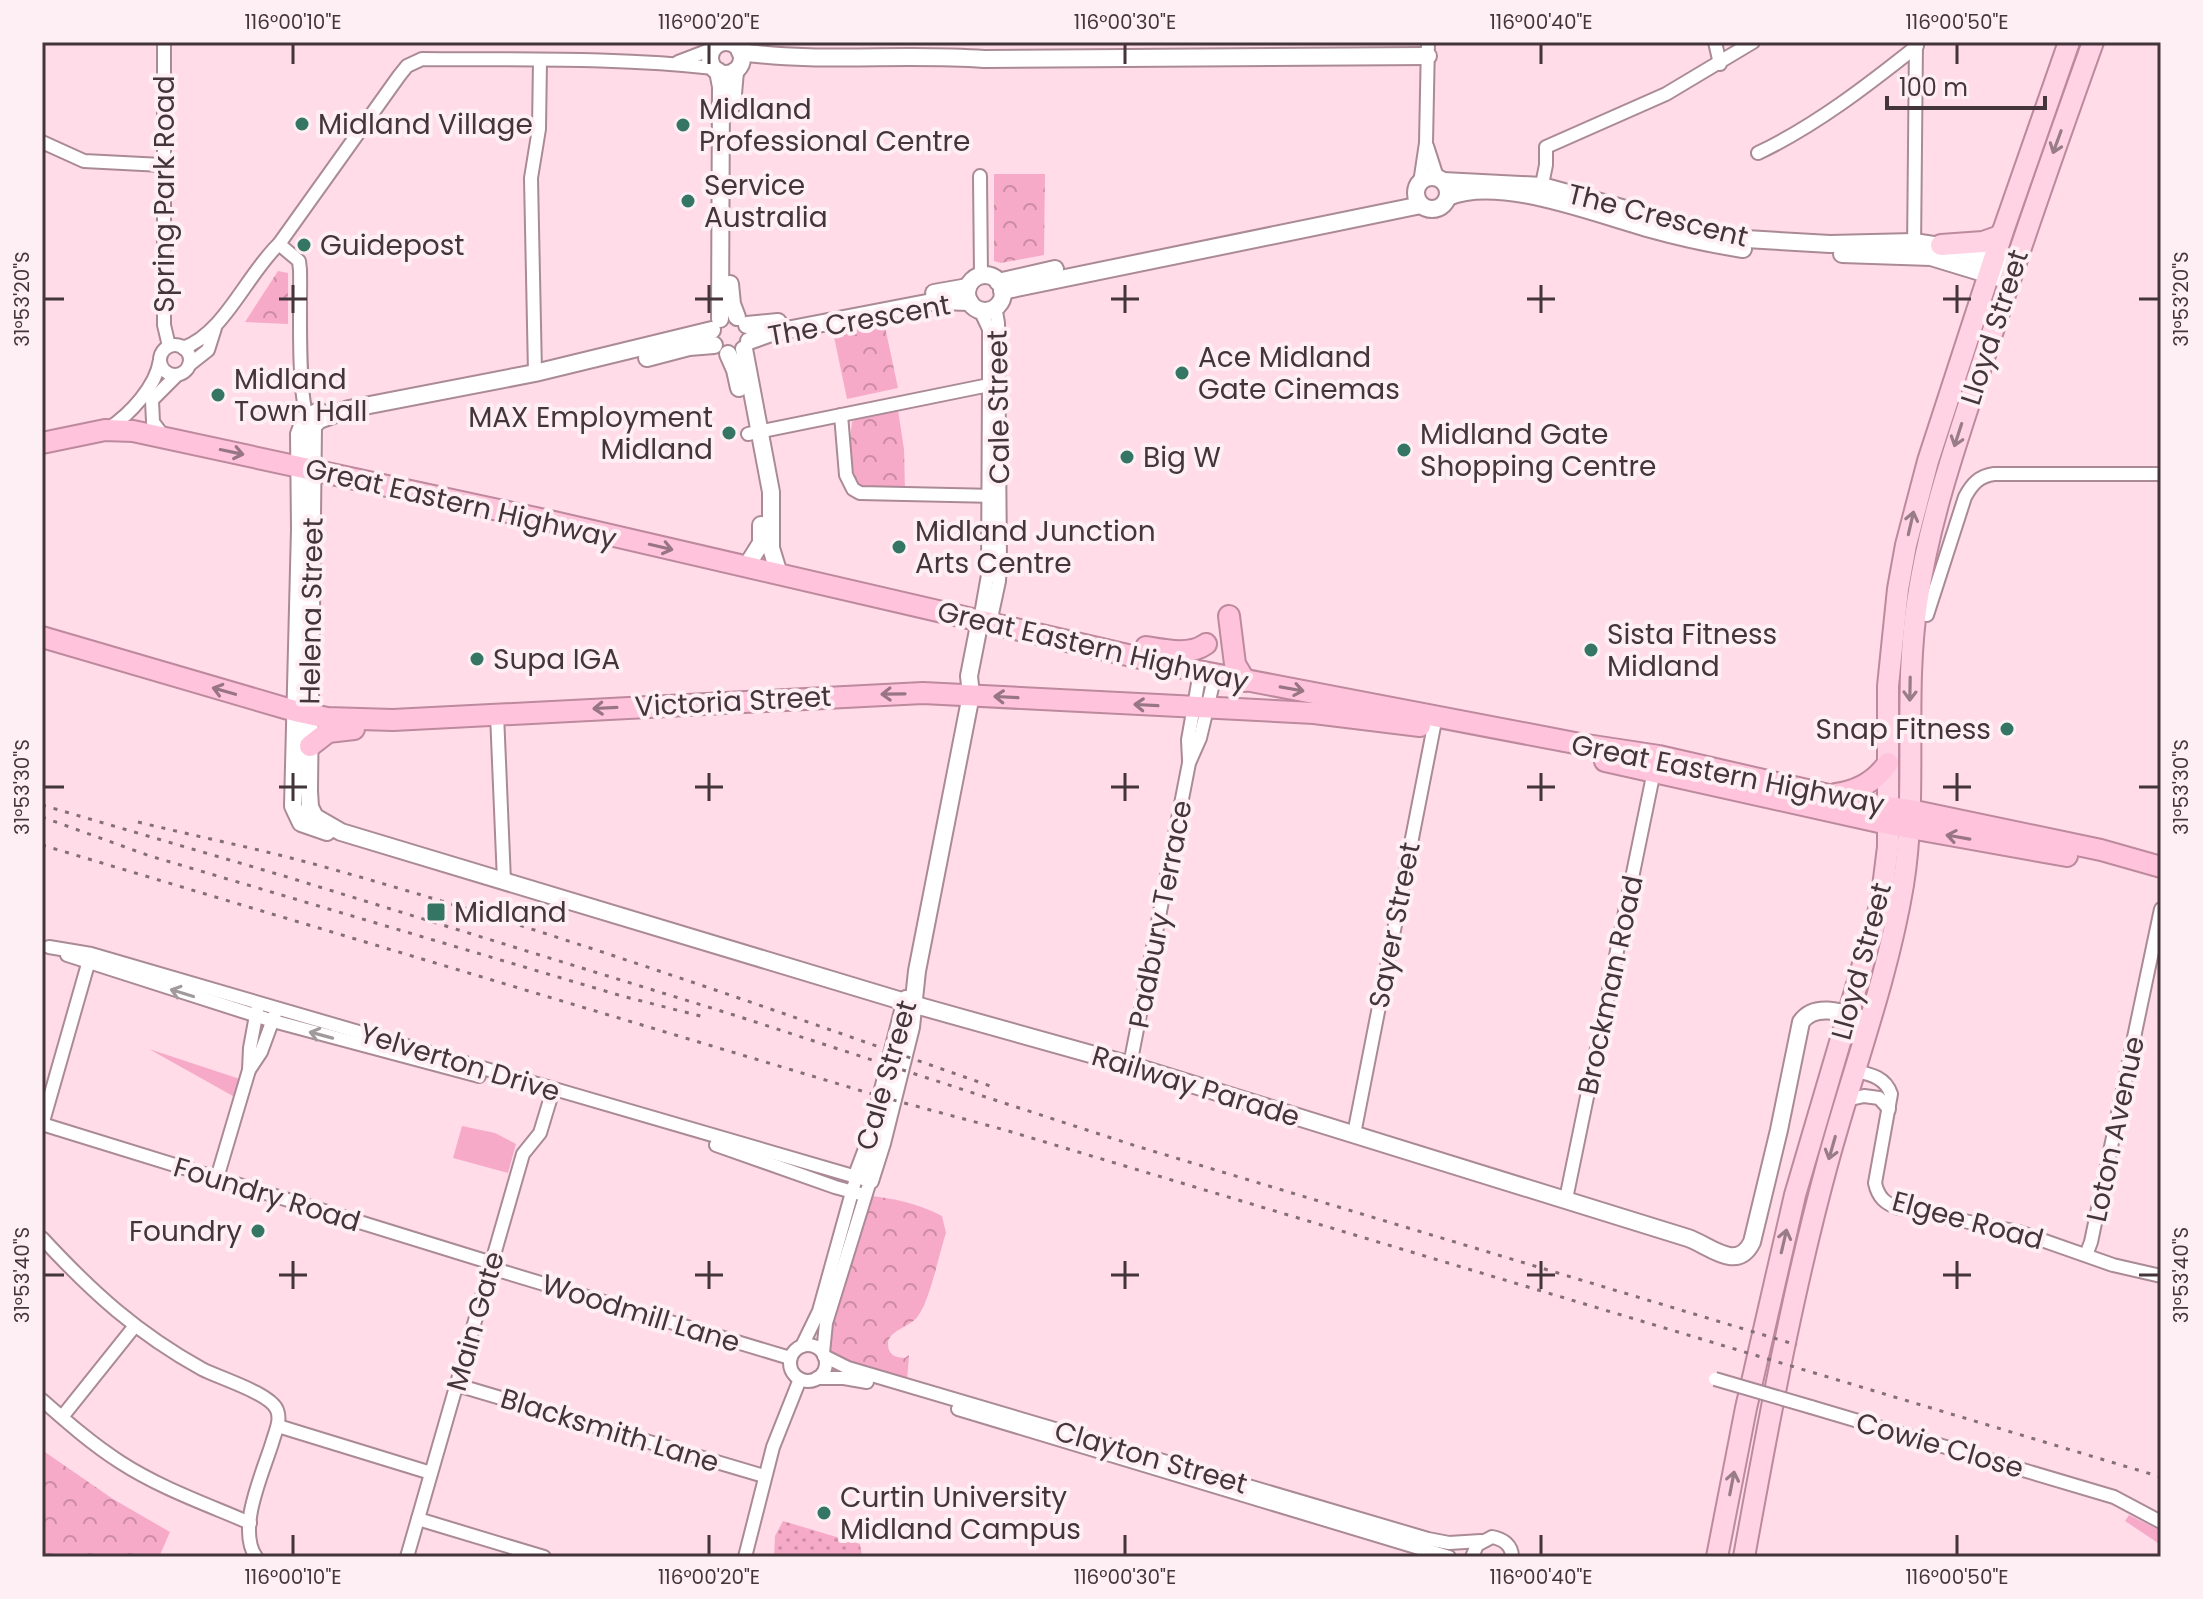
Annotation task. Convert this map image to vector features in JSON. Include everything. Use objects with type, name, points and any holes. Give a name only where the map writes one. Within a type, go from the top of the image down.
[{"type":"highway","name":"Great Eastern Highway","points":[[42,443],[105,430],[133,431],[1654,771],[1910,819],[2101,850],[2154,865]]},
{"type":"highway","points":[[1229,616],[1235,664],[1245,681]]},
{"type":"highway","name":"Victoria Street","points":[[42,637],[303,713],[393,720],[878,694],[971,695],[1435,722]]},
{"type":"highway","points":[[1110,650],[1132,646],[1187,650],[1206,644]]},
{"type":"highway","points":[[310,746],[328,732],[376,727],[393,720]]},
{"type":"highway","name":"Great Eastern Highway","points":[[1435,722],[1659,756],[1828,795],[1888,815]]},
{"type":"highway","points":[[1828,795],[1862,787],[1879,775],[1888,763]]},
{"type":"main road","name":"Lloyd Street","points":[[1744,1557],[1788,1322],[1870,1021],[1903,885],[1910,819],[1911,663],[1927,546],[2002,271],[2003,231],[2069,42]]},
{"type":"main road","name":"Lloyd Street","points":[[1717,1557],[1766,1317],[1795,1195],[1881,903],[1888,847],[1891,653],[1906,545],[1928,461],[2093,42]]},
{"type":"main road","points":[[1941,245],[1983,242],[2000,236],[2003,231]]},
{"type":"main road","points":[[1755,1557],[1759,1473]]},
{"type":"street","name":"Spring Park Road","points":[[164,42],[164,325],[169,346]]},
{"type":"street","points":[[1715,42],[1720,64]]},
{"type":"street","points":[[1541,192],[1546,147],[1610,120],[1720,64],[1753,42]]},
{"type":"street","points":[[1758,153],[1779,143],[1848,97],[1918,44]]},
{"type":"street","points":[[1914,249],[1918,44]]},
{"type":"street","points":[[675,63],[729,52],[777,57],[1428,49],[1426,143],[1419,195]]},
{"type":"street","points":[[105,430],[125,415],[149,387],[156,376],[163,351],[169,346],[183,348],[196,343],[216,325],[265,258],[279,244],[407,66],[422,59],[675,63],[727,74],[729,52]]},
{"type":"street","points":[[729,52],[732,87],[731,335]]},
{"type":"street","points":[[535,373],[531,178],[539,129],[540,60]]},
{"type":"street","points":[[716,70],[721,87],[735,370],[771,492],[772,556],[779,574]]},
{"type":"street","points":[[42,142],[84,161],[162,165]]},
{"type":"street","points":[[1426,143],[1443,185]]},
{"type":"street","name":"Cale Street","points":[[980,176],[994,496]]},
{"type":"street","name":"The Crescent","points":[[309,422],[349,409],[731,335],[985,293],[1330,218],[1419,195],[1428,177],[1443,185],[1541,192],[1746,239],[1914,249],[1941,245],[2002,271]]},
{"type":"street","name":"The Crescent","points":[[1419,195],[1437,209],[1445,204],[1443,185]]},
{"type":"street","name":"Helena Street","points":[[279,244],[299,261],[302,393],[309,422],[306,468],[314,531],[303,713],[301,807]]},
{"type":"street","name":"The Crescent","points":[[1914,249],[1931,257],[2002,271]]},
{"type":"street","name":"Cale Street","points":[[861,1187],[895,1094],[971,695],[969,676],[985,621],[994,496],[998,323],[985,293]]},
{"type":"street","points":[[164,438],[153,422],[152,400],[208,350],[216,325]]},
{"type":"street","points":[[183,348],[190,356],[189,365]]},
{"type":"street","points":[[160,360],[165,371],[177,375]]},
{"type":"street","points":[[754,433],[989,385]]},
{"type":"street","points":[[841,415],[846,475],[853,489],[860,493],[994,496]]},
{"type":"street","points":[[746,567],[761,543],[762,501],[754,433]]},
{"type":"street","points":[[1927,615],[1965,497],[1981,477],[1994,474],[2161,474]]},
{"type":"street","name":"Padbury Terrace","points":[[1130,1065],[1189,763],[1188,740],[1201,708],[1208,673]]},
{"type":"street","name":"Helena Street","points":[[301,807],[310,746],[303,713]]},
{"type":"street","points":[[497,714],[504,881]]},
{"type":"street","name":"Sayer Street","points":[[1354,1134],[1435,722]]},
{"type":"street","name":"Brockman Road","points":[[1566,1199],[1654,771]]},
{"type":"street","name":"Railway Parade","points":[[301,807],[296,817],[305,825],[331,833],[341,832],[910,1004],[1130,1065],[1688,1238],[1723,1256],[1743,1254],[1752,1242],[1801,1022],[1809,1013],[1820,1010],[1870,1021]]},
{"type":"street","name":"Loton Avenue","points":[[2086,1255],[2161,909]]},
{"type":"street","name":"Yelverton Drive","points":[[45,946],[277,1007],[861,1187]]},
{"type":"street","points":[[42,1125],[90,959]]},
{"type":"street","name":"Yelverton Drive","points":[[90,959],[273,1021],[552,1093]]},
{"type":"street","points":[[217,1178],[249,1070],[259,1002]]},
{"type":"street","points":[[249,1070],[261,1052],[277,1007]]},
{"type":"street","points":[[1820,1107],[1843,1071],[1855,1071],[1873,1075],[1888,1086],[1889,1109]]},
{"type":"street","name":"Main Gate","points":[[407,1557],[523,1154],[540,1133],[552,1093]]},
{"type":"street","points":[[1846,1100],[1864,1096],[1879,1098],[1889,1109]]},
{"type":"street","name":"Elgee Road","points":[[1889,1109],[1875,1183],[1883,1201],[1899,1208],[2008,1229],[2126,1269],[2161,1276]]},
{"type":"street","name":"Foundry Road","points":[[42,1125],[492,1265]]},
{"type":"street","points":[[800,1379],[790,1368],[790,1358],[802,1346],[819,1311],[861,1187]]},
{"type":"street","points":[[800,1379],[817,1378],[824,1371],[826,1323],[861,1187]]},
{"type":"street","points":[[42,1238],[87,1285],[134,1327],[199,1367],[269,1400],[277,1412],[278,1426],[253,1503],[247,1539],[256,1557]]},
{"type":"street","name":"Woodmill Lane","points":[[492,1265],[790,1358]]},
{"type":"street","points":[[62,1417],[134,1327]]},
{"type":"street","points":[[802,1346],[814,1346],[823,1355]]},
{"type":"street","name":"Clayton Street","points":[[823,1355],[848,1368],[1428,1539],[1449,1543],[1497,1538],[1516,1555]]},
{"type":"street","name":"Clayton Street","points":[[817,1378],[856,1379],[1449,1557]]},
{"type":"street","points":[[745,1557],[764,1476],[781,1422],[800,1379]]},
{"type":"street","name":"Cowie Close","points":[[1715,1379],[2114,1497],[2161,1522]]},
{"type":"street","name":"Blacksmith Lane","points":[[457,1385],[764,1476]]},
{"type":"street","points":[[42,1400],[123,1464],[160,1484],[250,1523]]},
{"type":"street","points":[[278,1426],[431,1473]]},
{"type":"street","points":[[418,1519],[544,1557]]},
{"type":"street","points":[[1472,1557],[1481,1541]]},
{"type":"green space","points":[[1345,42],[1345,44],[1173,43]]},
{"type":"green space","points":[[994,174],[1045,174],[1044,255],[1001,263],[994,261]]},
{"type":"green space","points":[[278,271],[288,273],[288,324],[245,322]]},
{"type":"green space","points":[[884,322],[898,388],[847,399],[833,332]]},
{"type":"green space","points":[[898,410],[904,449],[905,489],[865,488],[858,484],[851,469],[852,422]]},
{"type":"green space","points":[[149,1049],[246,1081],[240,1100]]},
{"type":"green space","points":[[462,1126],[495,1133],[516,1144],[508,1173],[453,1158]]},
{"type":"green space","points":[[864,1195],[933,1211],[942,1216],[946,1233],[922,1309],[915,1320],[889,1339],[888,1348],[893,1355],[905,1358],[909,1355],[907,1381],[837,1364],[824,1343]]},
{"type":"green space","points":[[42,1450],[113,1499],[170,1532],[159,1557],[42,1557]]},
{"type":"green space","points":[[2129,1515],[2161,1531],[2161,1545],[2125,1521]]},
{"type":"green space","points":[[783,1521],[860,1544],[862,1557],[774,1557],[775,1536]]},
{"type":"railway","points":[[42,805],[734,1015],[1136,1146],[1797,1345]]},
{"type":"railway","points":[[42,817],[150,856],[622,996],[708,1018]]},
{"type":"railway","points":[[138,822],[298,860],[491,916],[993,1087]]},
{"type":"railway","points":[[42,845],[2161,1477]]},
{"type":"place","name":"Midland Village","points":[[302,124]]},
{"type":"place","name":"Midland Professional Centre","points":[[683,125]]},
{"type":"place","name":"Service Australia","points":[[688,201]]},
{"type":"place","name":"Guidepost","points":[[304,245]]},
{"type":"place","name":"Ace Midland Gate Cinemas","points":[[1182,373]]},
{"type":"place","name":"Midland Town Hall","points":[[218,395]]},
{"type":"place","name":"MAX Employment Midland","points":[[729,433]]},
{"type":"place","name":"Midland Gate Shopping Centre","points":[[1404,450]]},
{"type":"place","name":"Big W","points":[[1127,457]]},
{"type":"place","name":"Midland Junction Arts Centre","points":[[899,547]]},
{"type":"place","name":"Sista Fitness Midland","points":[[1591,650]]},
{"type":"place","name":"Supa IGA","points":[[477,659]]},
{"type":"place","name":"Snap Fitness","points":[[2007,729]]},
{"type":"place","name":"Midland","points":[[436,912]]},
{"type":"place","name":"Foundry","points":[[258,1231]]},
{"type":"place","name":"Curtin University Midland Campus","points":[[824,1513]]}]
